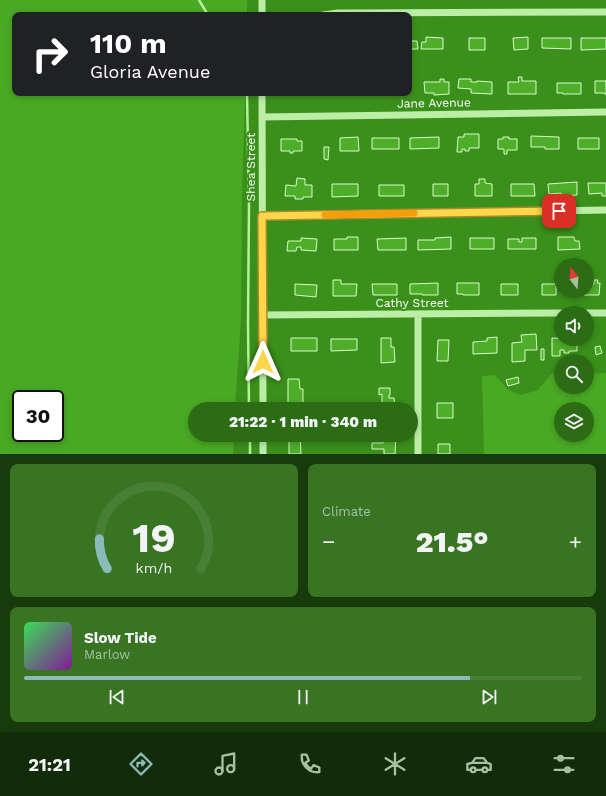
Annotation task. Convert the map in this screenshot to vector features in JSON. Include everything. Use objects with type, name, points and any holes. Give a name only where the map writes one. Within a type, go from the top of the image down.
[{"type":"street","points":[[262,0],[262,12]]},
{"type":"street","points":[[412,13],[606,12]]},
{"type":"street","name":"Shea Street","points":[[262,96],[263,402]]},
{"type":"street","name":"Jane Avenue","points":[[262,117],[606,112]]},
{"type":"street","points":[[262,216],[606,210]]},
{"type":"street","name":"Cathy Street","points":[[262,315],[554,313]]},
{"type":"street","points":[[594,313],[606,313]]},
{"type":"street","points":[[418,314],[418,454]]},
{"type":"street","points":[[263,442],[263,454]]},
{"type":"green space","points":[[0,0],[247,0],[247,12],[12,12],[12,96],[245,96],[241,319],[235,402],[188,402],[188,442],[234,442],[233,454],[0,454]]},
{"type":"green space","points":[[606,373],[606,454],[484,454],[482,376],[495,375],[508,390],[521,395],[538,390],[551,374],[554,374],[554,394],[594,394],[594,374]]},
{"type":"building","points":[[426,37],[443,38],[443,49],[421,49],[422,42],[426,42]]},
{"type":"building","points":[[528,37],[528,49],[514,50],[513,38]]},
{"type":"building","points":[[469,38],[485,38],[485,50],[469,50]]},
{"type":"building","points":[[542,38],[571,38],[571,49],[542,48]]},
{"type":"building","points":[[581,38],[606,38],[606,49],[581,50]]},
{"type":"building","points":[[412,41],[417,41],[418,49],[412,49]]},
{"type":"building","points":[[518,77],[522,77],[522,81],[536,81],[536,94],[508,94],[508,82],[519,82]]},
{"type":"building","points":[[440,79],[444,79],[444,82],[449,82],[449,94],[434,95],[434,93],[425,93],[424,82],[440,82]]},
{"type":"building","points":[[459,79],[471,79],[471,82],[492,82],[492,94],[471,93],[471,89],[458,88]]},
{"type":"building","points":[[595,81],[606,81],[606,94],[595,93]]},
{"type":"building","points":[[557,83],[581,83],[581,94],[557,93]]},
{"type":"building","points":[[464,134],[479,134],[479,148],[469,148],[469,151],[462,149],[462,152],[457,152],[458,137],[464,137]]},
{"type":"building","points":[[531,136],[559,137],[559,149],[531,147]]},
{"type":"building","points":[[358,137],[359,151],[340,151],[340,138]]},
{"type":"building","points":[[439,137],[439,148],[410,149],[410,138]]},
{"type":"building","points":[[503,137],[517,139],[517,150],[507,150],[507,154],[504,154],[504,149],[498,149],[498,139],[503,139]]},
{"type":"building","points":[[372,138],[399,138],[399,149],[372,149]]},
{"type":"building","points":[[578,138],[599,138],[599,149],[578,149]]},
{"type":"building","points":[[281,139],[297,139],[297,141],[302,141],[302,151],[293,151],[293,153],[290,153],[290,151],[281,151]]},
{"type":"building","points":[[324,147],[329,147],[328,160],[324,159]]},
{"type":"building","points":[[297,178],[305,179],[305,185],[312,185],[312,197],[295,199],[295,196],[285,196],[286,185],[296,186]]},
{"type":"building","points":[[479,179],[485,179],[485,183],[492,184],[492,196],[475,196],[475,184],[479,184]]},
{"type":"building","points":[[577,182],[577,195],[561,196],[561,193],[549,194],[548,184]]},
{"type":"building","points":[[588,183],[606,183],[606,196],[602,196],[602,193],[589,194]]},
{"type":"building","points":[[332,184],[358,184],[358,196],[332,197]]},
{"type":"building","points":[[433,184],[448,184],[448,196],[433,196]]},
{"type":"building","points":[[511,184],[534,184],[535,196],[511,196]]},
{"type":"building","points":[[379,185],[404,185],[404,196],[379,196]]},
{"type":"building","points":[[347,237],[358,237],[358,250],[334,250],[334,239],[347,239]]},
{"type":"building","points":[[451,237],[451,249],[418,250],[418,240],[435,240],[435,238]]},
{"type":"building","points":[[558,237],[574,237],[575,241],[579,241],[580,249],[558,250]]},
{"type":"building","points":[[301,238],[317,239],[316,251],[301,250],[301,247],[297,247],[296,251],[287,251],[288,241],[301,241]]},
{"type":"building","points":[[406,238],[406,250],[378,250],[377,239]]},
{"type":"building","points":[[470,238],[494,238],[494,249],[470,249]]},
{"type":"building","points":[[522,238],[536,238],[536,249],[508,249],[508,239],[519,239],[519,242],[522,242]]},
{"type":"building","points":[[333,280],[341,280],[341,284],[357,284],[356,296],[333,296]]},
{"type":"building","points":[[594,280],[598,280],[597,283],[600,283],[599,295],[594,295]]},
{"type":"building","points":[[438,283],[438,295],[410,294],[410,284]]},
{"type":"building","points":[[457,283],[479,283],[479,295],[457,294]]},
{"type":"building","points":[[295,284],[317,285],[316,297],[295,295]]},
{"type":"building","points":[[372,284],[397,284],[397,295],[373,295]]},
{"type":"building","points":[[501,284],[518,284],[518,295],[501,295]]},
{"type":"building","points":[[542,284],[554,284],[554,295],[542,295]]},
{"type":"building","points":[[536,334],[537,350],[525,350],[525,361],[512,362],[512,343],[522,342],[521,335]]},
{"type":"building","points":[[497,337],[497,353],[473,354],[473,342],[487,341],[487,338]]},
{"type":"building","points":[[291,338],[317,338],[317,351],[291,351]]},
{"type":"building","points":[[381,338],[391,338],[391,347],[394,347],[395,362],[381,363]]},
{"type":"building","points":[[552,338],[554,338],[554,346],[577,346],[577,351],[569,351],[569,353],[564,353],[564,350],[560,350],[560,354],[554,354],[554,356],[552,356]]},
{"type":"building","points":[[331,339],[357,339],[357,350],[331,351]]},
{"type":"building","points":[[438,340],[449,340],[448,361],[437,361]]},
{"type":"building","points":[[600,346],[602,353],[596,355],[595,347]]},
{"type":"building","points":[[541,349],[544,349],[544,360],[541,360]]},
{"type":"building","points":[[518,377],[519,383],[508,386],[506,380]]},
{"type":"building","points":[[288,379],[299,379],[300,389],[303,389],[303,402],[288,402]]},
{"type":"building","points":[[379,388],[390,388],[389,398],[394,398],[394,402],[382,402],[382,394],[379,395]]},
{"type":"building","points":[[437,403],[453,403],[453,418],[437,418]]},
{"type":"building","points":[[289,442],[300,442],[301,454],[289,454]]},
{"type":"building","points":[[396,442],[395,454],[384,454],[384,449],[372,449],[372,443]]},
{"type":"building","points":[[438,444],[450,444],[450,454],[438,454]]},
{"type":"waterway","points":[[199,0],[206,12]]},
{"type":"waterway","points":[[247,96],[249,203],[249,402]]},
{"type":"waterway","points":[[250,442],[250,454]]},
{"type":"slow traffic","points":[[325,215],[414,213]]},
{"type":"route","points":[[263,362],[262,216],[559,211]]}]
